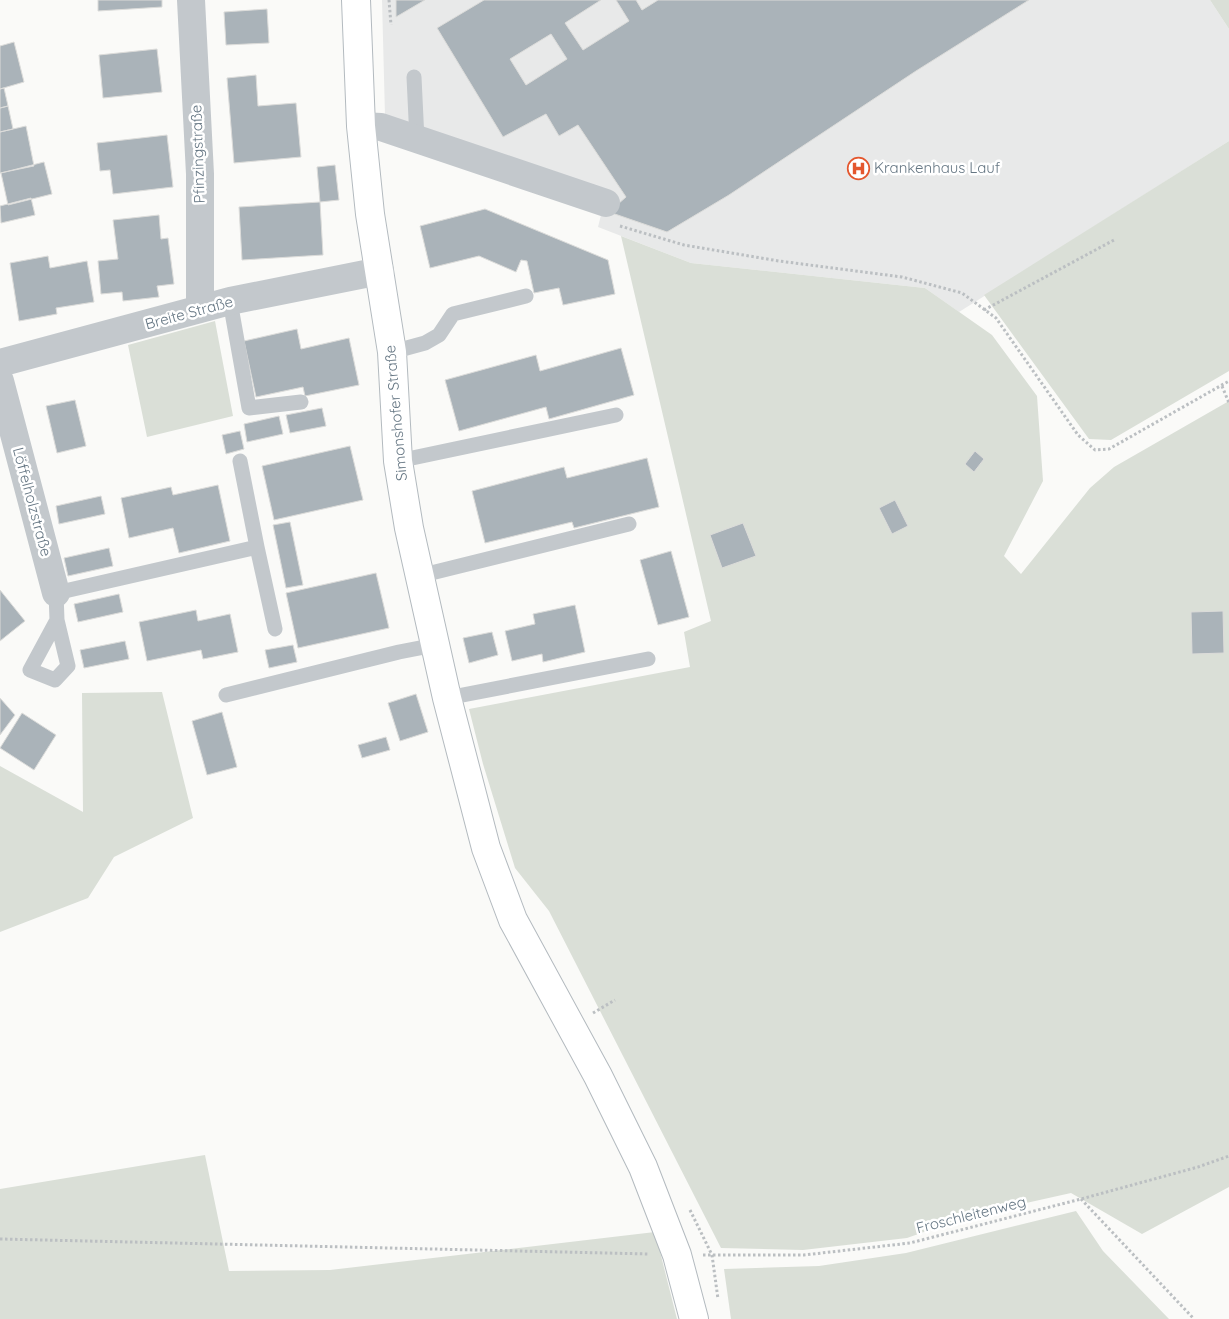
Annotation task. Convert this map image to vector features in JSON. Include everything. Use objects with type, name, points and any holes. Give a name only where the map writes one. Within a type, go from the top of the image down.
[{"type":"street","name":"Pfinzingstraße","points":[[191,0],[200,174],[200,308]]},
{"type":"street","name":"Simonshofer Straße","points":[[356,0],[361,126],[370,214],[392,352],[398,461],[408,528],[447,698],[486,848],[513,920],[598,1076],[643,1167],[677,1255],[694,1319]]},
{"type":"street","points":[[361,126],[381,127],[606,203]]},
{"type":"street","name":"Breite Straße","points":[[0,363],[200,308],[380,271]]},
{"type":"street","name":"Löffelholzstraße","points":[[0,381],[56,593]]},
{"type":"lane","points":[[414,77],[417,140]]},
{"type":"lane","points":[[392,352],[425,343],[439,335],[453,314],[526,296]]},
{"type":"lane","points":[[230,301],[249,408],[301,402]]},
{"type":"lane","points":[[398,461],[616,414]]},
{"type":"lane","points":[[240,461],[275,629]]},
{"type":"lane","points":[[419,576],[629,524]]},
{"type":"lane","points":[[57,620],[56,593],[257,547]]},
{"type":"lane","points":[[226,695],[399,652],[435,645]]},
{"type":"lane","points":[[447,698],[648,659]]},
{"type":"path","points":[[390,0],[392,25]]},
{"type":"path","points":[[606,203],[602,220],[684,245],[902,277],[962,294],[996,318],[1078,435],[1095,450],[1109,449],[1229,381]]},
{"type":"path","points":[[984,310],[1114,240]]},
{"type":"path","points":[[1222,386],[1229,403]]},
{"type":"path","name":"Froschleitenweg","points":[[0,1239],[677,1255],[804,1255],[910,1243],[1081,1199],[1198,1167],[1229,1156]]},
{"type":"path","points":[[1081,1199],[1194,1319]]},
{"type":"shaded area","name":"Krankenhaus Lauf","points":[[382,0],[1210,0],[1229,29],[1229,141],[959,312],[925,288],[691,263],[598,227],[606,195],[385,116]]},
{"type":"shaded area","points":[[1210,0],[1229,0],[1229,29]]},
{"type":"shaded area","points":[[1229,141],[1229,371],[1111,440],[1089,439],[984,295]]},
{"type":"shaded area","points":[[621,236],[691,263],[925,288],[992,335],[1037,396],[1043,481],[1004,556],[1021,574],[1090,488],[1114,467],[1229,401],[1229,1187],[1142,1234],[1071,1193],[972,1215],[907,1238],[803,1250],[721,1248],[549,911],[515,868],[483,764],[469,709],[690,667],[684,632],[711,621]]},
{"type":"shaded area","points":[[215,321],[233,416],[147,437],[128,345]]},
{"type":"shaded area","points":[[162,692],[193,818],[114,857],[88,898],[0,932],[0,766],[83,812],[82,693]]},
{"type":"shaded area","points":[[205,1155],[229,1271],[330,1270],[655,1232],[677,1319],[0,1319],[0,1189]]},
{"type":"shaded area","points":[[1076,1211],[1103,1251],[1169,1319],[731,1319],[724,1269],[819,1266],[906,1253]]},
{"type":"building","points":[[98,0],[162,0],[162,7],[98,11]]},
{"type":"building","points":[[396,0],[425,0],[396,17]]},
{"type":"building","points":[[484,0],[601,0],[565,23],[583,50],[629,21],[616,0],[636,0],[642,10],[658,0],[1029,0],[916,71],[729,195],[667,232],[609,212],[626,197],[578,125],[559,136],[546,114],[503,137],[437,28]],"holes":[[[551,34],[567,59],[526,85],[510,59]]]},
{"type":"building","points":[[267,9],[269,43],[226,45],[224,12]]},
{"type":"building","points":[[14,42],[24,82],[0,89],[0,46]]},
{"type":"building","points":[[157,49],[162,92],[103,98],[99,55]]},
{"type":"building","points":[[256,75],[258,106],[296,103],[301,157],[234,163],[227,78]]},
{"type":"building","points":[[4,88],[8,106],[0,108],[0,89]]},
{"type":"building","points":[[8,106],[13,129],[0,132],[0,108]]},
{"type":"building","points":[[26,126],[34,166],[0,173],[0,132]]},
{"type":"building","points":[[167,135],[173,187],[113,194],[110,170],[100,171],[97,143]]},
{"type":"building","points":[[44,162],[52,194],[8,205],[1,173]]},
{"type":"building","points":[[335,165],[339,200],[320,202],[317,167]]},
{"type":"building","points":[[31,198],[35,215],[1,223],[0,206]]},
{"type":"building","points":[[320,202],[323,255],[242,260],[239,207]]},
{"type":"building","points":[[485,209],[608,260],[615,294],[563,305],[559,288],[534,293],[527,261],[521,260],[516,272],[479,256],[430,268],[420,226]]},
{"type":"building","points":[[159,215],[161,239],[168,238],[174,284],[157,286],[159,297],[123,301],[122,292],[101,294],[98,261],[118,259],[113,220]]},
{"type":"building","points":[[48,256],[50,268],[87,261],[94,302],[56,308],[57,314],[19,321],[10,263]]},
{"type":"building","points":[[297,329],[301,349],[349,338],[359,385],[305,396],[303,387],[256,397],[244,341]]},
{"type":"building","points":[[621,348],[634,395],[549,419],[546,407],[459,431],[445,380],[536,355],[540,371]]},
{"type":"building","points":[[75,400],[86,446],[57,453],[46,406]]},
{"type":"building","points":[[322,408],[326,426],[290,433],[286,415]]},
{"type":"building","points":[[279,416],[283,434],[247,442],[244,424]]},
{"type":"building","points":[[240,431],[244,449],[226,454],[222,435]]},
{"type":"building","points":[[350,446],[363,500],[274,520],[262,466]]},
{"type":"building","points":[[975,451],[984,459],[974,472],[965,464]]},
{"type":"building","points":[[647,458],[659,507],[574,528],[572,522],[485,543],[472,491],[564,467],[567,478]]},
{"type":"building","points":[[218,485],[230,541],[179,553],[173,528],[129,538],[121,498],[171,487],[173,495]]},
{"type":"building","points":[[101,496],[105,514],[59,524],[56,506]]},
{"type":"building","points":[[895,500],[908,526],[892,534],[879,508]]},
{"type":"building","points":[[290,522],[303,585],[286,588],[273,525]]},
{"type":"building","points":[[743,523],[756,556],[722,568],[710,535]]},
{"type":"building","points":[[109,548],[113,566],[68,576],[64,558]]},
{"type":"building","points":[[671,551],[689,617],[658,625],[640,560]]},
{"type":"building","points":[[376,573],[389,628],[298,648],[286,593]]},
{"type":"building","points":[[0,590],[25,621],[0,641]]},
{"type":"building","points":[[119,594],[123,612],[78,622],[74,604]]},
{"type":"building","points":[[575,605],[585,652],[543,662],[542,654],[512,661],[505,631],[535,624],[533,614]]},
{"type":"building","points":[[196,610],[198,621],[230,614],[238,652],[203,659],[201,650],[147,661],[139,622]]},
{"type":"building","points":[[1223,611],[1224,653],[1192,654],[1191,612]]},
{"type":"building","points":[[492,632],[498,655],[469,663],[463,638]]},
{"type":"building","points":[[125,641],[129,659],[84,668],[80,650]]},
{"type":"building","points":[[293,645],[297,662],[269,668],[265,650]]},
{"type":"building","points":[[416,694],[428,732],[400,741],[388,703]]},
{"type":"building","points":[[0,698],[15,715],[0,735]]},
{"type":"building","points":[[222,712],[237,767],[207,775],[192,721]]},
{"type":"building","points":[[22,713],[56,735],[34,770],[0,748]]},
{"type":"building","points":[[386,737],[390,750],[362,758],[358,745]]},
{"type":"place","name":"Krankenhaus Lauf","points":[[858,168]]}]
